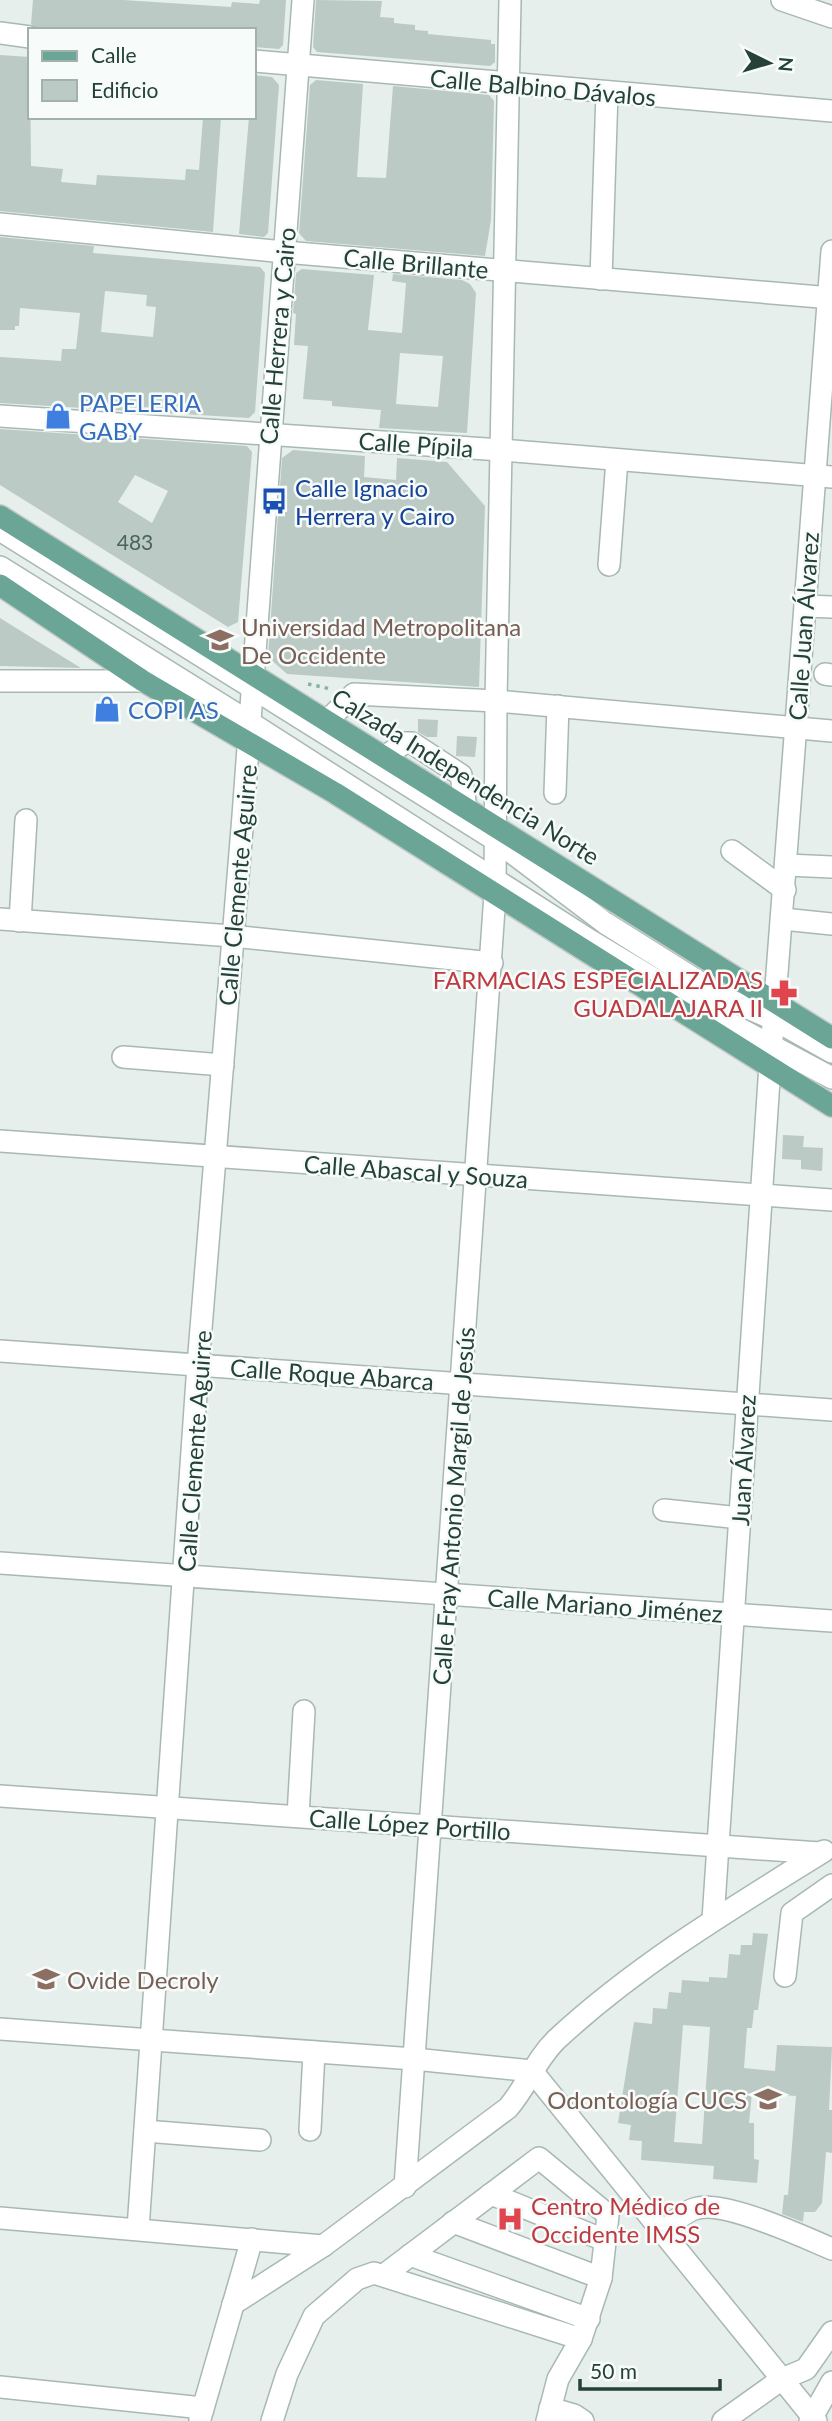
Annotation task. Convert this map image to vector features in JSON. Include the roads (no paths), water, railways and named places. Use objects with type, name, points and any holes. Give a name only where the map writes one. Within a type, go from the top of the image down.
[{"type":"main road","name":"Calzada Independencia Norte","points":[[0,516],[251,680],[328,720],[386,755],[466,808],[494,832],[776,1011],[832,1038]]},
{"type":"main road","points":[[0,585],[143,681],[249,731],[771,1055],[832,1106]]},
{"type":"street","name":"Calle Herrera y Cairo","points":[[251,680],[303,0]]},
{"type":"street","name":"Calle Fray Antonio Margil de Jesús","points":[[405,2187],[492,963],[510,0]]},
{"type":"street","points":[[782,0],[832,17]]},
{"type":"street","points":[[0,33],[28,37]]},
{"type":"street","name":"Calle Balbino Dávalos","points":[[256,61],[832,111]]},
{"type":"street","points":[[601,279],[607,92]]},
{"type":"street","name":"Calle Brillante","points":[[0,224],[284,252],[830,298]]},
{"type":"street","name":"Calle Juan Álvarez","points":[[776,1011],[805,606],[823,476],[832,251]]},
{"type":"street","name":"Calle Pípila","points":[[0,416],[501,450],[823,476]]},
{"type":"street","points":[[609,565],[617,460]]},
{"type":"street","points":[[0,530],[251,680],[494,832]]},
{"type":"street","points":[[0,567],[249,731]]},
{"type":"street","points":[[805,606],[832,607]]},
{"type":"street","name":"Calle Clemente Aguirre","points":[[138,2229],[186,1576],[198,1365],[251,680]]},
{"type":"street","points":[[0,681],[143,681]]},
{"type":"street","points":[[328,720],[354,694],[496,701],[832,731]]},
{"type":"street","points":[[555,793],[558,706]]},
{"type":"street","points":[[26,820],[10,920],[232,936],[492,963]]},
{"type":"street","points":[[732,851],[785,890]]},
{"type":"street","points":[[787,865],[832,867]]},
{"type":"street","points":[[783,919],[832,924]]},
{"type":"street","points":[[776,1011],[832,1052]]},
{"type":"street","name":"Juan Álvarez","points":[[713,1920],[746,1404],[776,1011]]},
{"type":"street","points":[[771,1055],[832,1078]]},
{"type":"street","points":[[123,1057],[223,1065]]},
{"type":"street","name":"Calle Abascal y Souza","points":[[0,1141],[832,1200]]},
{"type":"street","name":"Calle Roque Abarca","points":[[0,1351],[832,1410]]},
{"type":"street","points":[[664,1510],[740,1518]]},
{"type":"street","name":"Calle Mariano Jiménez","points":[[0,1563],[832,1621]]},
{"type":"street","points":[[298,1816],[304,1711]]},
{"type":"street","name":"Calle López Portillo","points":[[0,1796],[718,1846],[826,1849]]},
{"type":"street","points":[[233,2304],[323,2246],[508,2108],[522,2092],[532,2071],[557,2039],[634,1977],[713,1920],[826,1849]]},
{"type":"street","points":[[785,1976],[792,1913],[832,1885]]},
{"type":"street","points":[[0,2029],[414,2059],[532,2071],[812,2419],[832,2382]]},
{"type":"street","points":[[310,2130],[314,2052]]},
{"type":"street","points":[[145,2131],[260,2140]]},
{"type":"street","points":[[384,2275],[539,2158],[608,2215],[601,2278],[585,2329],[558,2379],[549,2415],[574,2415],[583,2421]]},
{"type":"street","points":[[491,2194],[604,2240]]},
{"type":"street","points":[[662,2232],[691,2210],[710,2207],[778,2226],[832,2249]]},
{"type":"street","points":[[0,2217],[323,2246]]},
{"type":"street","points":[[453,2222],[601,2278]]},
{"type":"street","points":[[0,2387],[201,2414],[251,2239]]},
{"type":"street","points":[[410,2255],[585,2329]]},
{"type":"street","points":[[272,2421],[287,2374],[314,2316],[356,2280],[374,2273],[547,2331],[585,2329]]},
{"type":"street","points":[[723,2421],[782,2379],[806,2369],[832,2332]]},
{"type":"place","name":"PAPELERIA GABY","points":[[58,416]]},
{"type":"place","name":"Calle Ignacio Herrera y Cairo","points":[[274,501]]},
{"type":"place","name":"Universidad Metropolitana De Occidente","points":[[220,640]]},
{"type":"place","name":"COPI AS","points":[[107,709]]},
{"type":"place","name":"FARMACIAS ESPECIALIZADAS GUADALAJARA II","points":[[784,993]]},
{"type":"place","name":"Ovide Decroly","points":[[46,1979]]},
{"type":"place","name":"Odontología CUCS","points":[[768,2099]]},
{"type":"place","name":"Centro Médico de Occidente IMSS","points":[[510,2219]]}]
